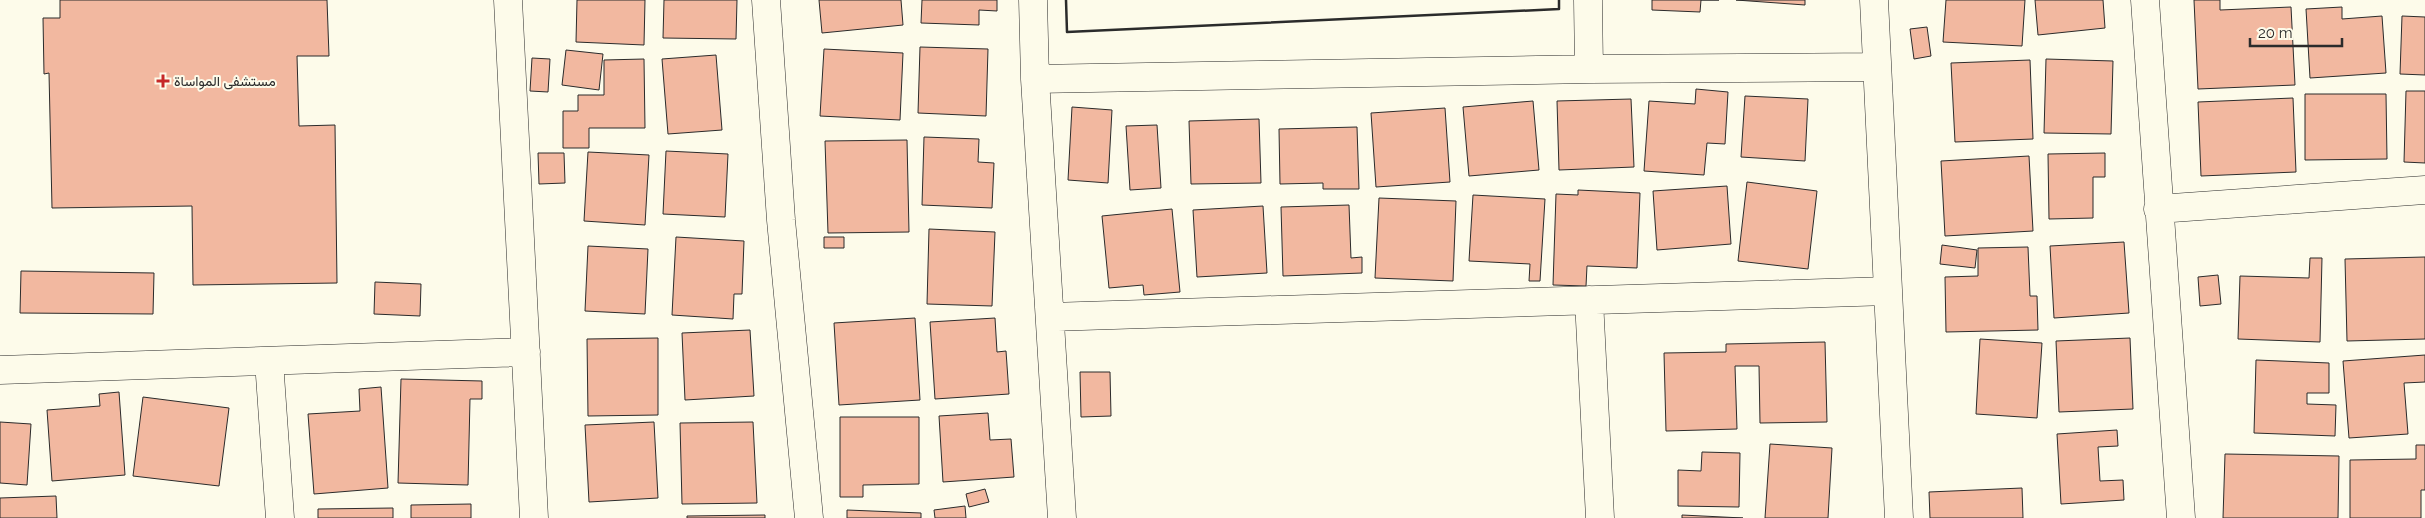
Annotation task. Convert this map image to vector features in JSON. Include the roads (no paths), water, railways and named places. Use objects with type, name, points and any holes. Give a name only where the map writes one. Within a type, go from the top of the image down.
[{"type":"street","points":[[508,0],[534,518]]},
{"type":"street","points":[[766,0],[782,220],[809,518]]},
{"type":"street","points":[[1033,0],[1035,79],[1062,518]]},
{"type":"street","points":[[1588,0],[1589,69]]},
{"type":"street","points":[[1874,0],[1899,518]]},
{"type":"street","points":[[2145,0],[2158,209],[2181,518]]},
{"type":"street","points":[[1035,79],[1589,69],[1877,67]]},
{"type":"street","points":[[2158,209],[2425,190]]},
{"type":"street","points":[[1050,317],[1888,291]]},
{"type":"street","points":[[1589,300],[1600,518]]},
{"type":"street","points":[[0,370],[526,352]]},
{"type":"street","points":[[268,360],[280,518]]},
{"type":"place","name":"مستشفى المواساة","points":[[163,81]]}]
